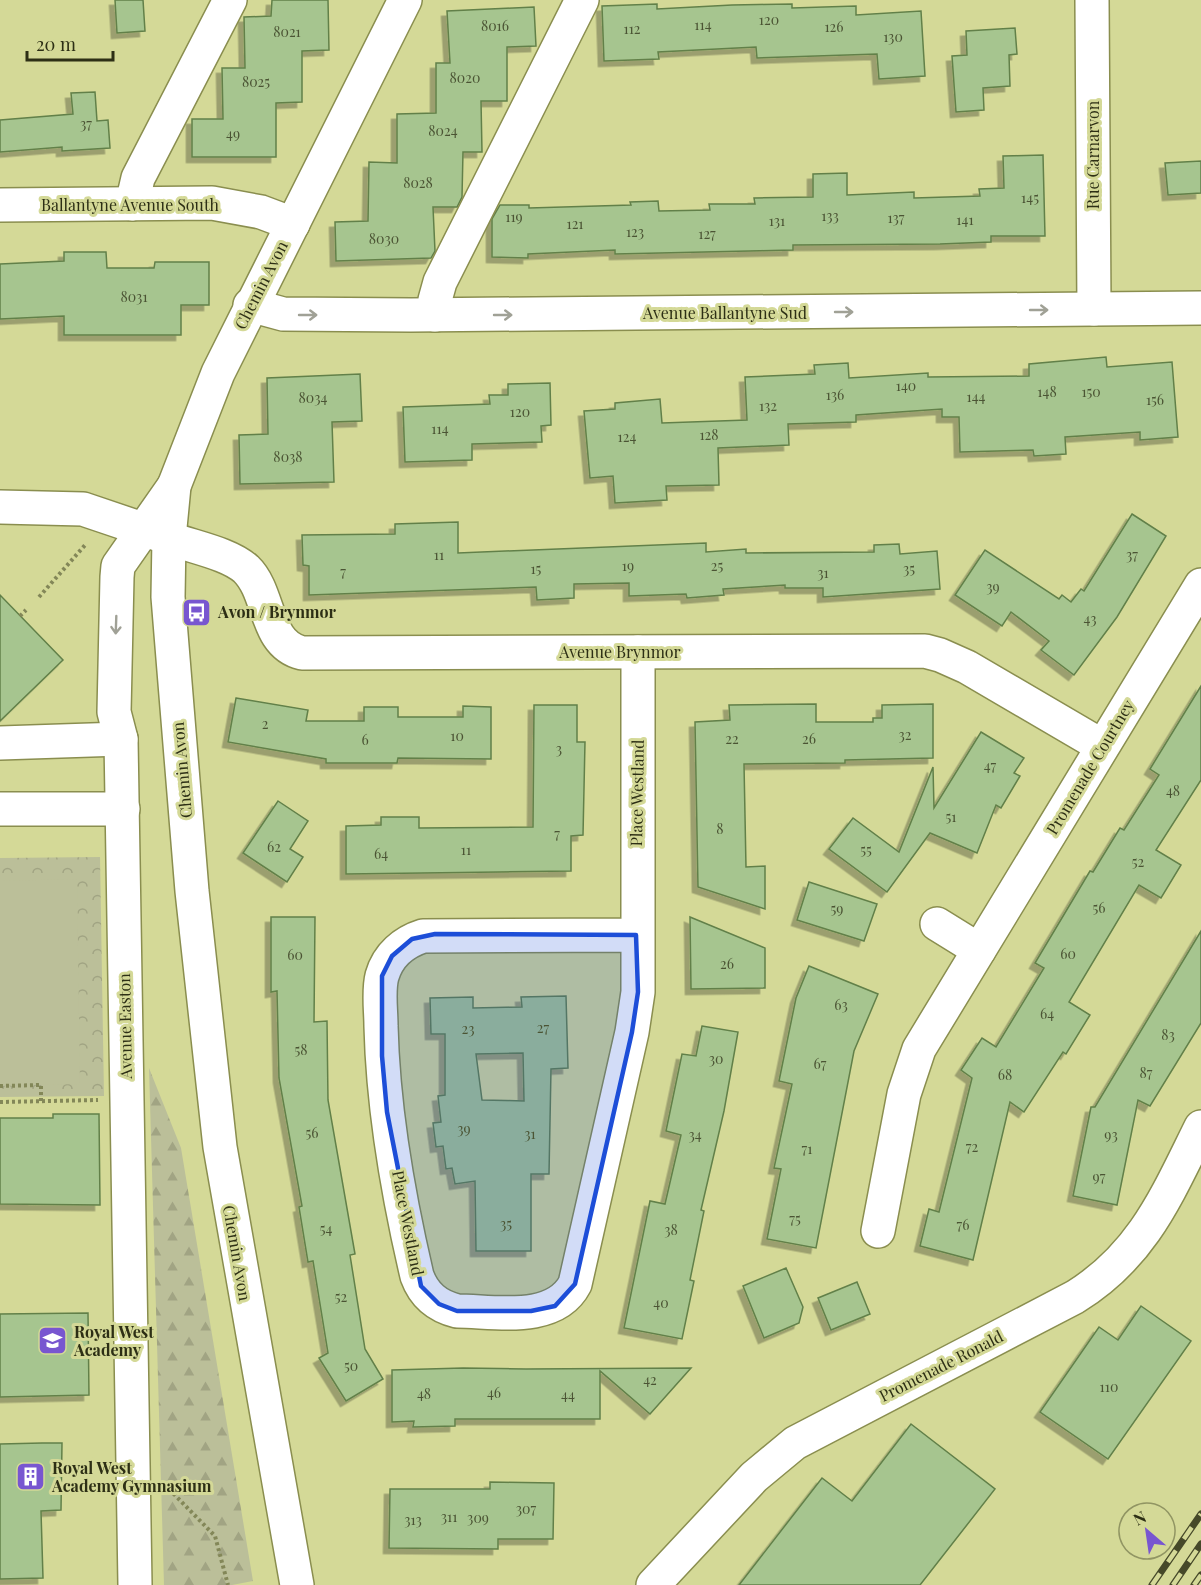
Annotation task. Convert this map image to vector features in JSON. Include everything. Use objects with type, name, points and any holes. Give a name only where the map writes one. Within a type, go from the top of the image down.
[{"type":"street","points":[[132,204],[138,178],[230,0]]},
{"type":"street","name":"Chemin Avon","points":[[297,1585],[220,1146],[192,891],[168,597],[156,534],[218,373],[250,305],[405,0]]},
{"type":"street","points":[[435,315],[435,300],[440,282],[582,0]]},
{"type":"street","name":"Rue Carnarvon","points":[[1092,0],[1094,309]]},
{"type":"street","name":"Ballantyne Avenue South","points":[[0,205],[227,205],[261,212],[293,224]]},
{"type":"street","name":"Avenue Ballantyne Sud","points":[[250,305],[283,314],[435,315],[1201,308]]},
{"type":"street","name":"Avenue Brynmor","points":[[0,507],[83,509],[229,559],[248,570],[262,591],[278,637],[295,651],[321,655],[925,651],[961,664],[1102,746]]},
{"type":"street","name":"Avenue Easton","points":[[135,1585],[123,809],[121,739],[114,712],[118,566],[156,534]]},
{"type":"street","name":"Promenade Courtney","points":[[878,1231],[892,1150],[913,1062],[1201,585]]},
{"type":"street","name":"Place Westland","points":[[636,934],[423,936],[401,946],[386,965],[380,987],[386,1105],[417,1276],[429,1296],[446,1308],[457,1311],[546,1309],[562,1302],[574,1284],[632,1032],[638,992],[636,934],[639,652]]},
{"type":"street","points":[[0,743],[121,739]]},
{"type":"street","points":[[0,809],[123,809]]},
{"type":"street","points":[[937,924],[979,950]]},
{"type":"street","name":"Promenade Ronald","points":[[653,1585],[782,1451],[811,1432],[1075,1297],[1108,1274],[1148,1228],[1201,1126]]},
{"type":"path","points":[[39,597],[86,544]]},
{"type":"path","points":[[20,616],[26,610]]},
{"type":"path","points":[[0,1086],[41,1085],[41,1101]]},
{"type":"path","points":[[0,1102],[108,1100]]},
{"type":"path","points":[[161,1482],[215,1536],[228,1585]]},
{"type":"highlighted area","points":[[435,934],[636,935],[638,992],[632,1032],[575,1284],[555,1306],[531,1311],[457,1311],[439,1304],[421,1286],[387,1112],[382,1056],[382,976],[392,956],[412,939]]},
{"type":"green space","points":[[100,857],[104,1096],[0,1097],[0,858]]},
{"type":"green space","points":[[77,879],[80,1084],[0,1086],[0,881]]},
{"type":"green space","points":[[149,1068],[181,1148],[253,1581],[232,1585],[164,1585]]},
{"type":"building","points":[[115,0],[143,0],[145,31],[117,33]]},
{"type":"building","points":[[272,0],[328,0],[329,50],[302,51],[302,102],[276,103],[276,157],[192,157],[192,119],[223,119],[222,68],[245,68],[244,17],[271,16]]},
{"type":"building","points":[[657,4],[657,9],[792,4],[792,8],[856,6],[856,15],[921,11],[925,76],[879,79],[877,54],[757,58],[756,47],[658,52],[659,59],[604,61],[602,6]]},
{"type":"building","points":[[534,7],[536,46],[507,47],[507,101],[481,101],[482,152],[463,152],[462,197],[457,207],[433,207],[435,251],[431,258],[336,261],[335,222],[368,221],[369,162],[397,163],[397,114],[436,113],[436,63],[450,63],[447,11]]},
{"type":"building","points":[[1015,28],[1017,54],[1009,55],[1010,86],[983,88],[984,110],[956,112],[952,56],[967,55],[966,31]]},
{"type":"building","points":[[95,92],[97,121],[108,120],[110,148],[62,151],[62,147],[0,152],[0,120],[73,114],[71,93]]},
{"type":"building","points":[[1043,155],[1045,236],[991,236],[991,242],[940,244],[793,245],[793,250],[615,254],[615,250],[528,254],[528,258],[492,257],[492,219],[500,205],[529,205],[529,208],[631,205],[630,202],[658,201],[659,211],[710,210],[709,204],[755,204],[754,198],[813,197],[813,174],[847,173],[847,195],[914,192],[914,198],[980,196],[979,189],[1004,188],[1003,156]]},
{"type":"building","points":[[1201,161],[1201,193],[1168,195],[1165,163]]},
{"type":"building","points":[[64,252],[106,252],[107,268],[154,268],[155,262],[209,262],[209,305],[181,305],[181,335],[64,335],[64,316],[0,319],[0,264],[64,261]]},
{"type":"building","points":[[1106,357],[1107,367],[1172,362],[1178,437],[1140,440],[1140,432],[1065,437],[1066,454],[1034,456],[1033,450],[960,452],[959,417],[942,417],[942,409],[856,415],[856,422],[788,424],[789,445],[718,448],[719,485],[666,486],[667,500],[615,503],[613,476],[590,478],[584,411],[615,409],[615,403],[660,399],[662,423],[747,420],[745,377],[815,374],[814,365],[848,363],[849,378],[928,373],[928,377],[1029,376],[1029,364]]},
{"type":"building","points":[[360,374],[362,421],[332,422],[334,482],[240,484],[239,435],[268,434],[267,378]]},
{"type":"building","points":[[550,383],[551,425],[541,426],[542,442],[472,444],[472,460],[405,462],[403,407],[490,404],[489,395],[508,395],[508,384]]},
{"type":"building","points":[[1132,514],[1166,536],[1117,617],[1074,675],[1041,650],[1049,641],[1011,612],[1002,626],[955,595],[985,550],[1059,599],[1062,595],[1071,602],[1081,589],[1084,591]]},
{"type":"building","points":[[458,522],[458,553],[706,543],[706,552],[746,549],[746,553],[874,552],[874,545],[899,544],[900,554],[937,551],[940,589],[823,597],[823,588],[785,588],[785,585],[723,589],[724,595],[687,598],[686,594],[629,596],[629,583],[574,584],[574,598],[537,600],[536,587],[309,595],[309,566],[303,565],[302,535],[395,534],[395,524]]},
{"type":"building","points":[[0,595],[63,660],[0,721]]},
{"type":"building","points":[[1201,686],[1201,780],[1156,850],[1181,865],[1161,898],[1139,885],[1069,1002],[1090,1015],[1066,1054],[1063,1052],[1024,1112],[1010,1102],[973,1260],[920,1246],[929,1209],[939,1212],[972,1078],[961,1070],[982,1038],[996,1047],[1044,968],[1035,963],[1090,871],[1093,872],[1120,828],[1124,830],[1159,775],[1150,769]]},
{"type":"building","points":[[236,698],[308,710],[306,721],[364,721],[364,707],[398,707],[398,717],[463,717],[463,706],[491,707],[491,759],[398,758],[397,763],[326,763],[326,759],[228,742]]},
{"type":"building","points":[[816,704],[816,722],[873,722],[873,718],[882,718],[882,705],[933,704],[933,758],[845,760],[845,763],[744,764],[746,867],[765,866],[765,909],[698,887],[695,722],[730,720],[729,705]]},
{"type":"building","points":[[534,705],[577,705],[577,742],[585,742],[583,835],[571,836],[571,871],[346,874],[346,826],[381,825],[381,817],[419,817],[419,828],[533,827]]},
{"type":"building","points":[[981,732],[1024,758],[1014,773],[1020,776],[1001,808],[996,805],[977,853],[930,833],[887,892],[829,849],[853,818],[899,852],[933,767],[934,808]]},
{"type":"building","points":[[278,801],[308,821],[290,849],[303,857],[287,882],[243,853]]},
{"type":"building","points":[[809,882],[877,904],[864,941],[797,920]]},
{"type":"building","points":[[271,917],[315,917],[314,1022],[327,1021],[328,1100],[355,1254],[350,1255],[365,1349],[383,1379],[346,1401],[319,1358],[328,1353],[313,1261],[308,1262],[299,1207],[302,1206],[279,1078],[277,991],[271,992]]},
{"type":"building","points":[[690,917],[765,948],[765,988],[691,989]]},
{"type":"building","points":[[1201,931],[1201,1023],[1150,1106],[1138,1100],[1117,1205],[1073,1196],[1091,1107],[1095,1107]]},
{"type":"building","points":[[809,966],[878,994],[854,1051],[816,1248],[767,1239],[781,1169],[774,1168],[792,1084],[779,1081],[796,998]]},
{"type":"building","points":[[566,996],[568,1068],[551,1069],[549,1174],[531,1174],[531,1251],[476,1251],[475,1181],[455,1184],[452,1168],[446,1169],[443,1146],[436,1147],[433,1123],[441,1122],[438,1096],[445,1095],[445,1034],[431,1034],[430,998],[473,997],[473,1008],[522,1007],[521,997]],"holes":[[[523,1053],[524,1101],[482,1100],[476,1054]]]},
{"type":"building","points":[[702,1026],[738,1032],[724,1111],[701,1210],[704,1211],[690,1280],[694,1281],[682,1339],[624,1328],[650,1201],[665,1204],[681,1135],[666,1131],[682,1054],[696,1056]]},
{"type":"building","points":[[53,1114],[99,1114],[100,1205],[0,1204],[0,1118],[53,1118]]},
{"type":"building","points":[[786,1268],[803,1307],[799,1323],[764,1338],[743,1286]]},
{"type":"building","points":[[857,1282],[870,1314],[831,1330],[818,1298]]},
{"type":"building","points":[[1141,1306],[1191,1341],[1108,1459],[1040,1412],[1099,1327],[1118,1340]]},
{"type":"building","points":[[88,1313],[89,1395],[0,1397],[0,1314]]},
{"type":"building","points":[[691,1368],[650,1414],[600,1371],[600,1419],[455,1419],[455,1426],[413,1427],[414,1421],[392,1422],[392,1370]]},
{"type":"building","points":[[911,1424],[995,1489],[920,1585],[739,1585],[822,1478],[852,1501]]},
{"type":"building","name":"Royal West Academy Gymnasium","points":[[62,1443],[61,1510],[41,1511],[43,1578],[0,1579],[0,1444]]},
{"type":"building","points":[[490,1482],[554,1483],[553,1539],[498,1539],[498,1549],[389,1548],[390,1489],[490,1489]]},
{"type":"railway","points":[[1152,1585],[1201,1514]]},
{"type":"railway","points":[[1173,1585],[1201,1544]]},
{"type":"railway","points":[[1194,1585],[1201,1575]]},
{"type":"place","name":"Avon / Brynmor","points":[[197,612]]},
{"type":"place","name":"Royal West Academy","points":[[53,1341]]},
{"type":"place","name":"Royal West Academy Gymnasium","points":[[31,1477]]}]
